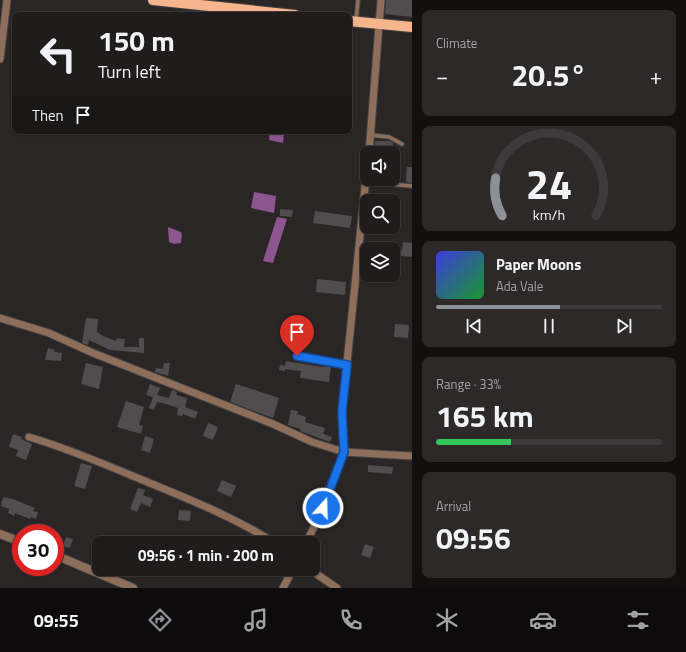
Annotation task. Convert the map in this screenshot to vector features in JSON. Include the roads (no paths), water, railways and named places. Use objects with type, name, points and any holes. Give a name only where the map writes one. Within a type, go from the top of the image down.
[{"type":"main road","points":[[153,0],[246,12]]},
{"type":"main road","points":[[352,21],[412,27]]},
{"type":"street","points":[[0,59],[7,0]]},
{"type":"street","points":[[370,146],[381,0]]},
{"type":"street","points":[[310,536],[318,522],[344,452],[342,411],[365,186]]},
{"type":"street","points":[[0,318],[49,333],[93,353],[273,424],[312,442],[344,452],[412,456]]},
{"type":"street","points":[[29,437],[98,461],[176,493],[238,521],[263,536]]},
{"type":"street","points":[[0,534],[12,539]]},
{"type":"street","points":[[64,559],[133,588]]},
{"type":"street","points":[[283,588],[289,576]]},
{"type":"street","points":[[319,576],[337,588]]},
{"type":"lane","points":[[352,21],[358,0]]},
{"type":"lane","points":[[371,135],[389,137],[402,144]]},
{"type":"lane","points":[[400,185],[412,186]]},
{"type":"lane","points":[[297,356],[347,365]]}]
